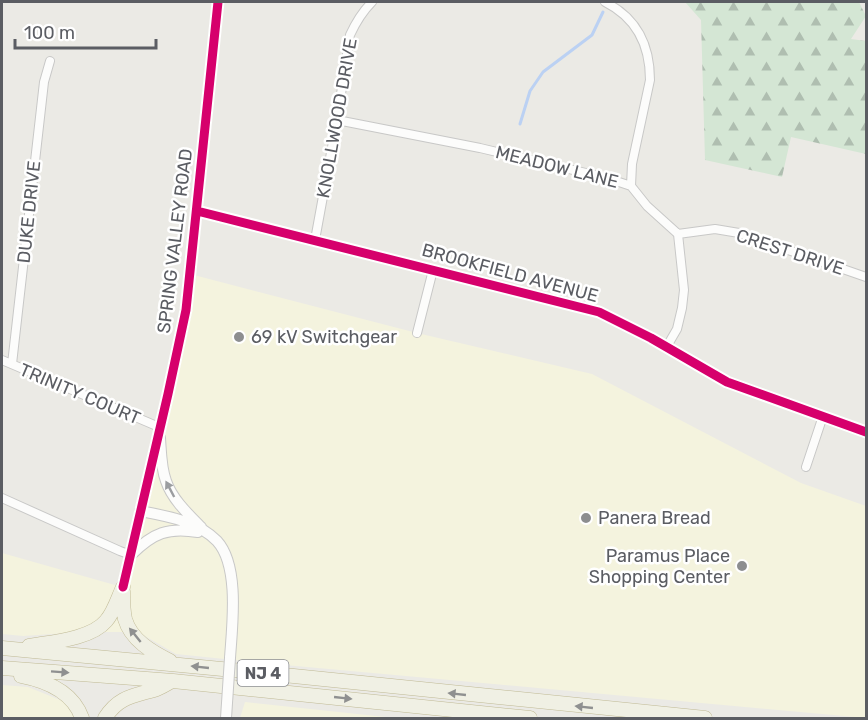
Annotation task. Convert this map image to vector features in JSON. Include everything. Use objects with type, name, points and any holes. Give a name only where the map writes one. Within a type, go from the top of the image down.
[{"type":"highway","points":[[6,649],[67,639],[96,630],[107,620],[123,587]]},
{"type":"highway","points":[[123,587],[125,618],[137,640],[177,665]]},
{"type":"highway","name":"NJ 4","points":[[6,649],[705,718]]},
{"type":"highway","points":[[2,670],[35,679],[57,689],[76,705],[82,718]]},
{"type":"highway","name":"NJ 4","points":[[2,670],[173,681],[530,718]]},
{"type":"highway","points":[[105,718],[122,700],[156,690],[173,681]]},
{"type":"street","name":"SPRING VALLEY ROAD","points":[[123,587],[186,310],[218,2]]},
{"type":"street","name":"KNOLLWOOD DRIVE","points":[[315,240],[350,35],[359,17],[372,2]]},
{"type":"street","points":[[605,2],[620,11],[634,25],[642,37],[650,66],[650,80],[632,164],[631,186]]},
{"type":"street","name":"DUKE DRIVE","points":[[12,364],[44,82],[50,61]]},
{"type":"street","name":"MEADOW LANE","points":[[337,120],[480,148],[607,178],[631,186],[647,206],[678,234]]},
{"type":"street","name":"BROOKFIELD AVENUE","points":[[197,211],[599,312],[728,382],[867,432]]},
{"type":"street","name":"CREST DRIVE","points":[[678,234],[715,229],[739,233],[867,277]]},
{"type":"street","points":[[666,348],[677,329],[684,290],[678,234]]},
{"type":"street","points":[[417,333],[433,270]]},
{"type":"street","name":"TRINITY COURT","points":[[2,360],[159,427]]},
{"type":"street","points":[[807,467],[823,416]]},
{"type":"street","points":[[159,427],[164,473],[169,487],[178,502],[221,546],[230,571],[232,605],[226,718]]},
{"type":"street","points":[[2,498],[131,555],[150,538],[164,531],[179,530],[207,534]]},
{"type":"street","points":[[140,511],[175,518],[207,534]]},
{"type":"shaded area","points":[[190,274],[417,333],[592,374],[801,483],[866,506],[866,718],[176,654],[138,632],[83,632],[23,636],[2,634],[2,553],[122,587]]},
{"type":"shaded area","points":[[2,685],[28,687],[65,702],[74,718],[2,718]]},
{"type":"shaded area","points":[[245,702],[395,718],[240,718]]},
{"type":"green space","points":[[685,2],[859,2],[866,16],[851,39],[866,41],[866,154],[791,137],[782,177],[705,160],[701,20]]},
{"type":"waterway","points":[[520,124],[530,91],[543,72],[592,35],[603,12]]},
{"type":"cycle path","points":[[123,587],[186,310],[218,2]]},
{"type":"cycle path","points":[[197,211],[599,312],[651,338],[727,382],[866,432]]},
{"type":"place","name":"69 kV Switchgear","points":[[239,337]]},
{"type":"place","name":"Panera Bread","points":[[586,518]]},
{"type":"place","name":"Paramus Place Shopping Center","points":[[742,566]]}]
